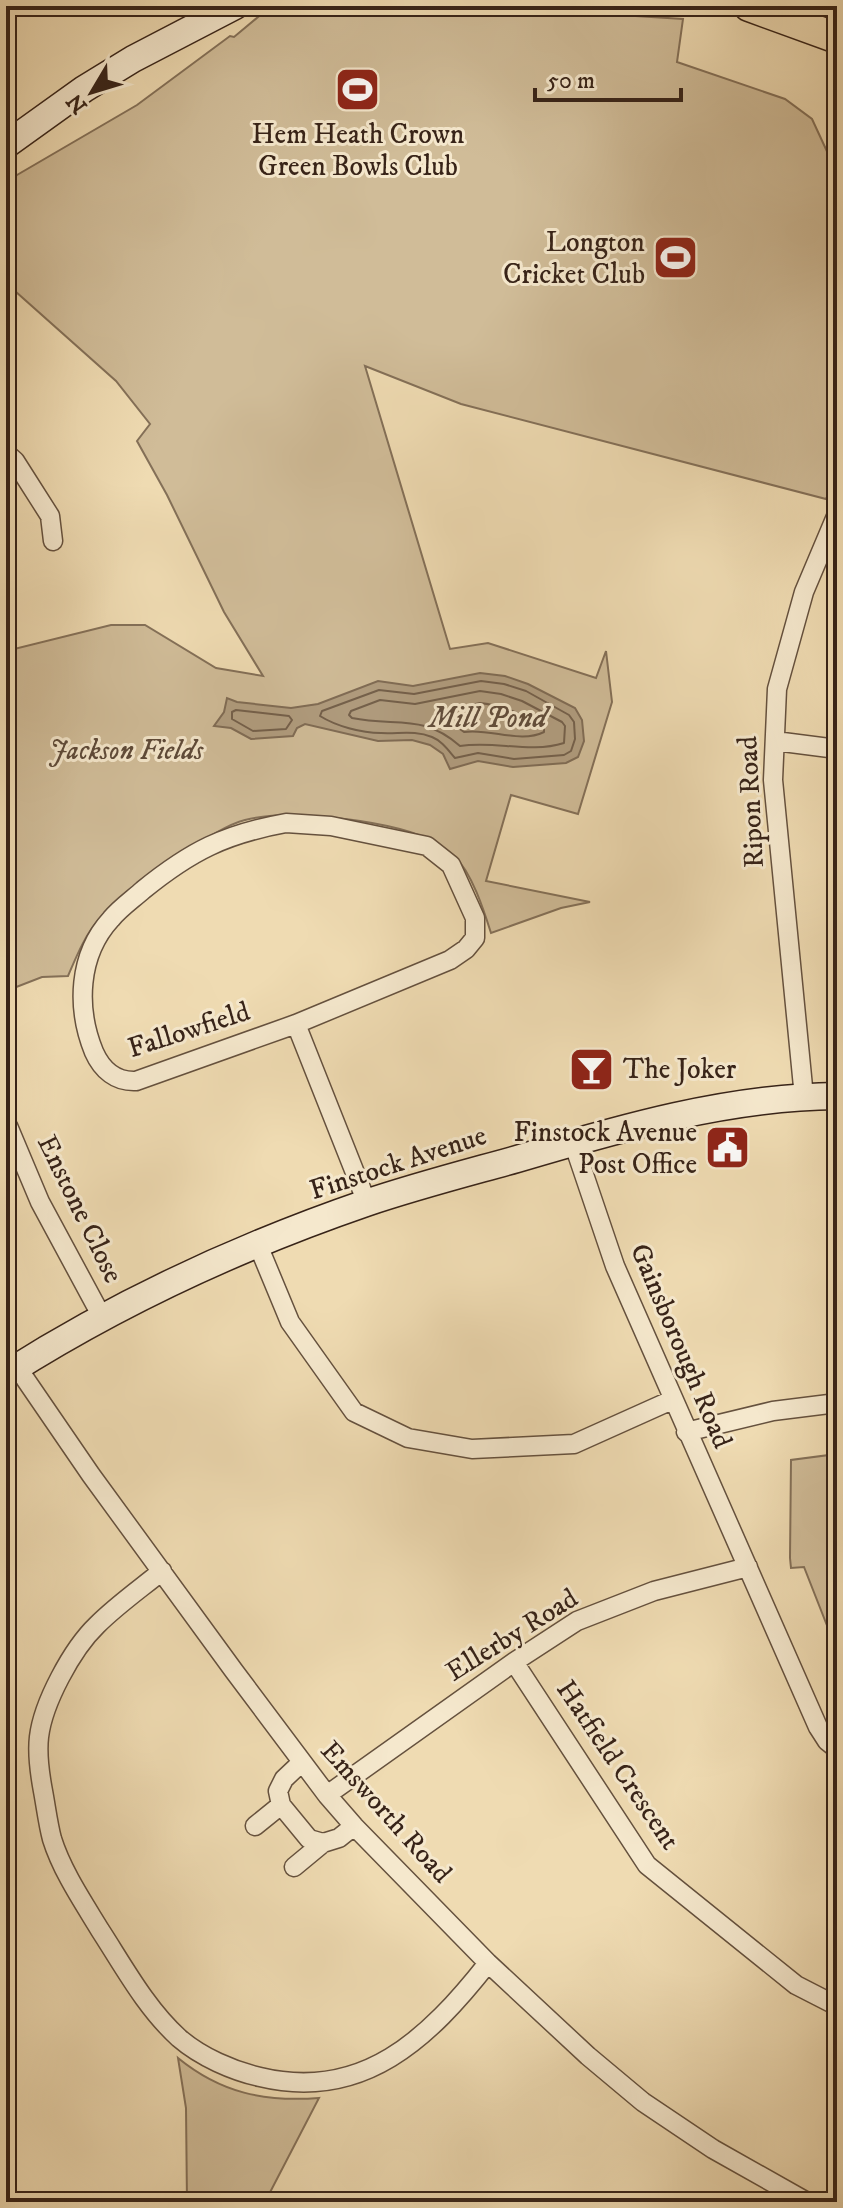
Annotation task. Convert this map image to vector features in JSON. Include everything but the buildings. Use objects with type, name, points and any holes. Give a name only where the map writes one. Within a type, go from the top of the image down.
[{"type":"main road","points":[[749,6],[837,38]]},
{"type":"street","points":[[7,142],[121,66],[235,6]]},
{"type":"street","points":[[6,453],[58,512],[53,541]]},
{"type":"street","name":"Ripon Road","points":[[804,1097],[773,780],[777,689],[804,592],[837,514]]},
{"type":"street","points":[[775,741],[837,749]]},
{"type":"street","name":"Fallowfield","points":[[286,823],[331,826],[427,846],[451,865],[475,918],[475,938],[466,949],[450,960],[296,1024],[136,1081],[126,1081],[103,1067],[88,1036],[83,1006],[85,966],[97,937],[111,918],[153,883],[205,846],[252,829],[286,823]]},
{"type":"street","points":[[296,1024],[367,1203]]},
{"type":"street","name":"Finstock Avenue","points":[[12,1370],[102,1317],[258,1245],[367,1203],[643,1123],[713,1109],[804,1097],[837,1096]]},
{"type":"street","name":"Enstone Close","points":[[8,1126],[40,1202],[102,1317]]},
{"type":"street","name":"Gainsborough Road","points":[[573,1142],[615,1266],[672,1400],[818,1727],[837,1749]]},
{"type":"street","points":[[258,1245],[290,1322],[354,1412],[408,1438],[472,1449],[574,1444],[672,1400]]},
{"type":"street","name":"Emsworth Road","points":[[12,1370],[302,1762],[354,1826],[488,1963],[588,2056],[643,2102],[713,2149],[807,2202]]},
{"type":"street","points":[[686,1432],[773,1411],[837,1403]]},
{"type":"street","name":"Ellerby Road","points":[[327,1795],[577,1621],[654,1591],[748,1567]]},
{"type":"street","points":[[162,1571],[95,1627],[55,1688],[39,1737],[40,1774],[53,1840],[78,1894],[152,2009],[180,2039],[237,2072],[270,2080],[308,2083],[336,2080],[361,2075],[400,2052],[457,2003],[488,1963]]},
{"type":"street","name":"Hatfield Crescent","points":[[514,1662],[647,1865],[796,1985],[837,2006]]},
{"type":"street","points":[[302,1762],[284,1779],[278,1791],[281,1805],[309,1839],[323,1843]]},
{"type":"street","points":[[255,1826],[281,1805]]},
{"type":"street","points":[[294,1867],[323,1843],[339,1838],[354,1826]]},
{"type":"green space","name":"Jackson Fields","points":[[312,6],[560,6],[588,13],[683,19],[677,62],[785,99],[812,119],[837,173],[837,478],[826,499],[461,404],[365,366],[450,649],[488,643],[596,678],[606,651],[612,702],[578,814],[511,795],[486,881],[590,902],[561,908],[491,933],[467,873],[455,857],[435,842],[398,829],[332,817],[259,817],[231,825],[213,835],[169,863],[111,907],[95,925],[68,976],[42,977],[6,991],[6,651],[111,625],[145,625],[216,668],[263,676],[224,612],[137,441],[150,424],[116,381],[6,283],[6,184],[137,105],[230,36],[234,37],[264,12]]},
{"type":"green space","points":[[837,1454],[837,1651],[804,1567],[791,1568],[790,1558],[791,1460]]},
{"type":"green space","points":[[178,2058],[210,2080],[244,2093],[280,2098],[319,2098],[265,2202],[187,2202],[186,2108]]},
{"type":"water","name":"Mill Pond","points":[[480,673],[505,676],[528,684],[575,708],[582,720],[584,741],[578,757],[566,763],[513,767],[478,761],[450,769],[443,754],[430,745],[412,740],[378,741],[305,724],[297,728],[293,736],[251,739],[231,728],[214,726],[224,712],[227,698],[237,702],[291,708],[318,704],[378,681],[413,686]]},
{"type":"place","name":"Hem Heath Crown Green Bowls Club","points":[[358,89]]},
{"type":"place","name":"Longton Cricket Club","points":[[676,258]]},
{"type":"place","name":"The Joker","points":[[592,1069]]},
{"type":"place","name":"Finstock Avenue Post Office","points":[[728,1148]]}]
